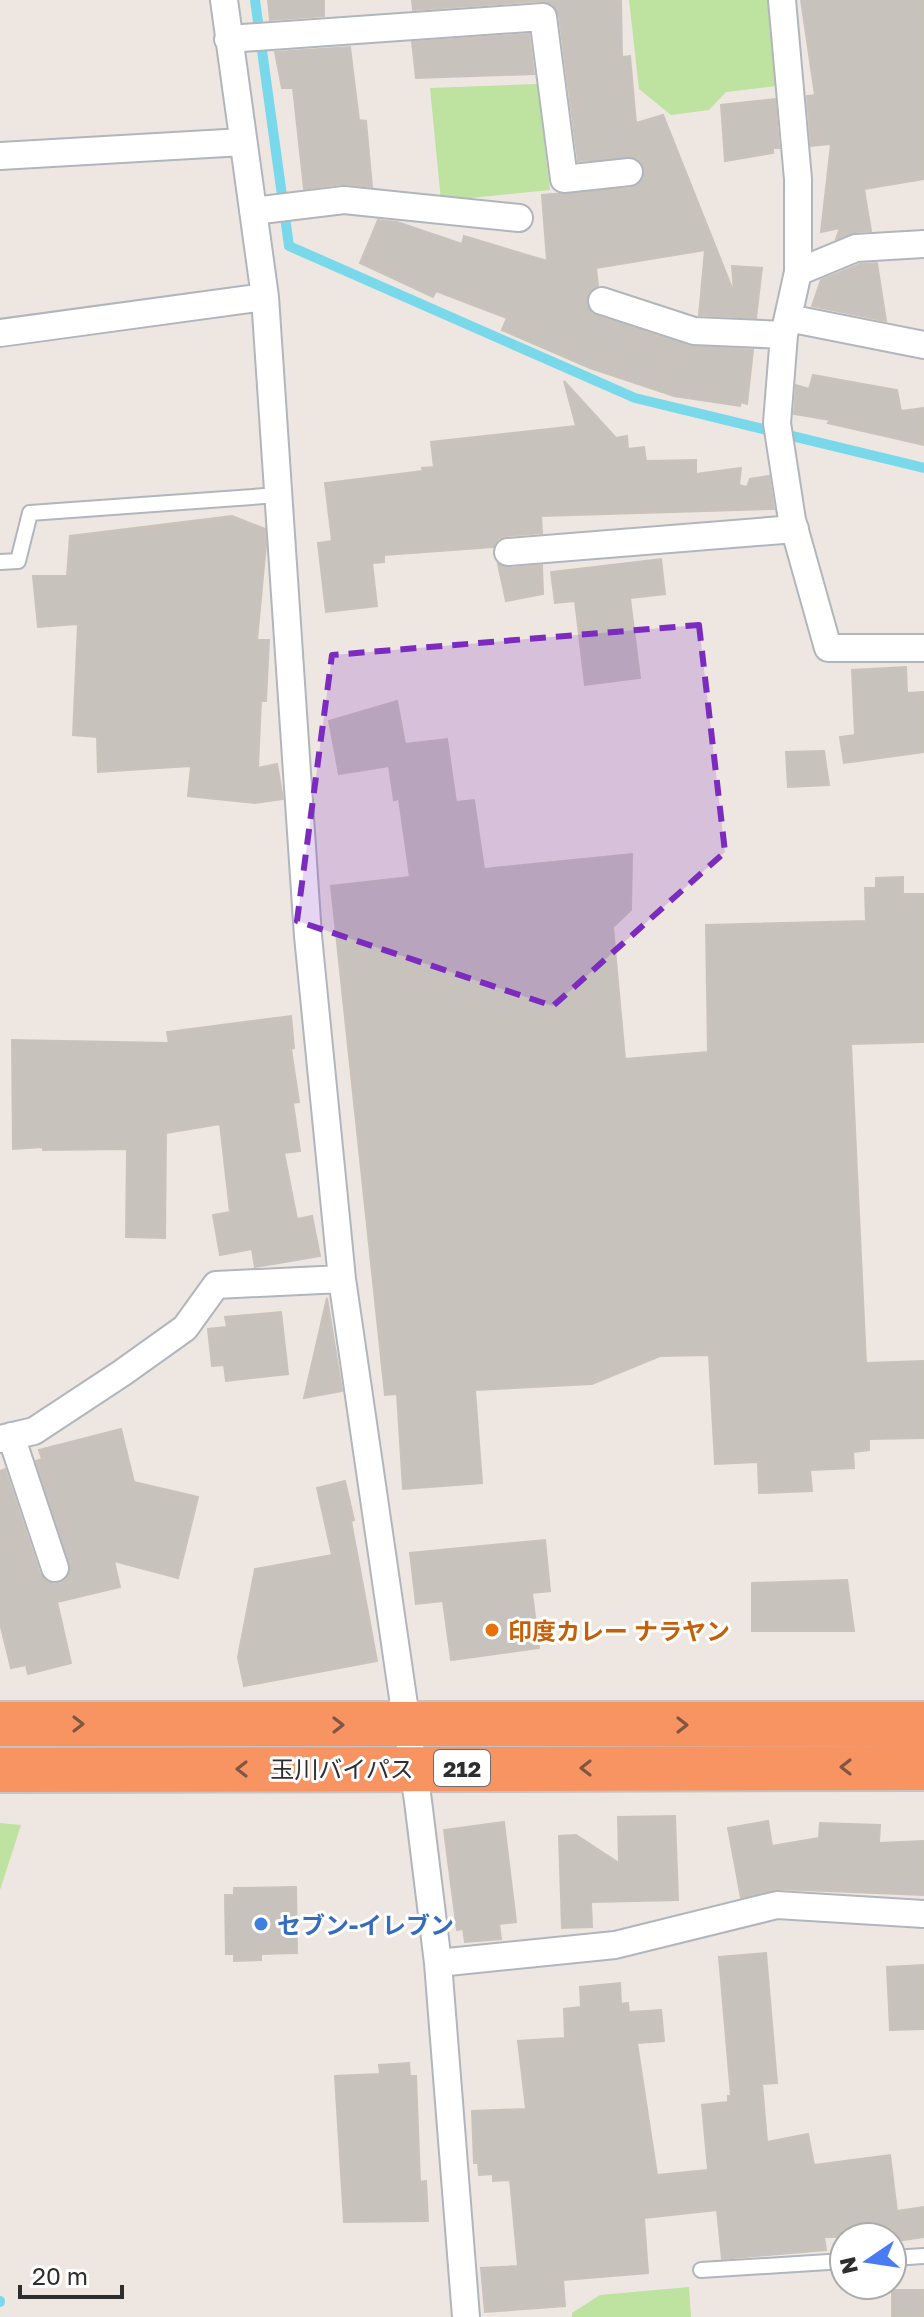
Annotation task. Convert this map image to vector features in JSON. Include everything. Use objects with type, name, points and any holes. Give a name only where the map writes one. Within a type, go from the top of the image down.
[{"type":"highway","name":"玉川バイパス","points":[[0,1724],[407,1725],[745,1746],[924,1768]]},
{"type":"highway","name":"玉川バイパス","points":[[0,1770],[413,1768],[745,1746],[924,1724]]},
{"type":"street","points":[[224,0],[243,142],[257,210],[308,936],[342,1279],[438,1963],[466,2317]]},
{"type":"street","points":[[782,0],[798,179],[798,272],[786,327],[780,434],[795,529],[828,648],[924,648]]},
{"type":"street","points":[[228,39],[543,17],[564,179],[629,172]]},
{"type":"street","points":[[0,156],[243,142]]},
{"type":"street","points":[[257,210],[344,200],[519,218]]},
{"type":"street","points":[[798,272],[856,248],[924,244]]},
{"type":"street","points":[[0,333],[265,297]]},
{"type":"street","points":[[602,301],[694,331],[786,327],[924,345]]},
{"type":"street","points":[[508,552],[795,529]]},
{"type":"street","points":[[55,1568],[6,1438],[34,1431],[185,1328],[216,1285],[342,1279]]},
{"type":"street","points":[[438,1963],[615,1945],[777,1905],[924,1914]]},
{"type":"lane","points":[[0,562],[18,561],[30,513],[279,495]]},
{"type":"lane","points":[[701,2270],[828,2262]]},
{"type":"highlighted area","points":[[699,625],[725,852],[553,1006],[297,921],[332,655]]},
{"type":"green space","points":[[629,0],[776,0],[785,85],[726,92],[709,110],[671,115],[639,89]]},
{"type":"green space","points":[[537,84],[550,190],[441,201],[430,88]]},
{"type":"green space","points":[[0,1823],[21,1825],[0,1890]]},
{"type":"green space","points":[[689,2287],[691,2317],[572,2317],[572,2313],[600,2295]]},
{"type":"building","points":[[268,0],[324,0],[324,16],[270,20]]},
{"type":"building","points":[[412,0],[621,0],[622,57],[630,56],[636,123],[663,115],[734,293],[732,266],[762,268],[756,318],[699,315],[705,250],[596,268],[598,286],[587,295],[587,305],[597,316],[689,346],[753,350],[747,404],[741,402],[740,406],[674,396],[590,368],[502,330],[507,318],[436,291],[433,297],[360,263],[378,220],[397,222],[462,244],[464,236],[547,261],[542,195],[631,188],[644,178],[642,163],[635,157],[578,161],[559,15],[550,3],[542,1],[413,10]]},
{"type":"building","points":[[801,0],[924,0],[924,179],[864,189],[871,231],[855,232],[836,239],[840,228],[821,232],[831,144],[811,146],[807,96],[815,95]]},
{"type":"building","points":[[529,34],[534,74],[416,78],[412,42]]},
{"type":"building","points":[[350,47],[359,120],[366,121],[372,187],[342,184],[304,189],[293,88],[282,88],[275,52]]},
{"type":"building","points":[[775,99],[779,148],[773,148],[773,153],[725,161],[721,105]]},
{"type":"building","points":[[877,263],[886,321],[812,306],[821,280],[860,264]]},
{"type":"building","points":[[813,375],[897,390],[901,411],[924,408],[924,445],[828,423],[830,420],[794,414],[796,385],[809,389]]},
{"type":"building","points":[[564,381],[616,438],[627,436],[628,449],[644,447],[646,461],[696,460],[696,474],[741,468],[739,485],[747,487],[750,479],[769,476],[774,509],[541,516],[542,533],[506,536],[498,539],[493,547],[384,555],[384,562],[372,563],[377,606],[326,612],[318,543],[332,541],[325,483],[434,467],[431,442],[576,426]]},
{"type":"building","points":[[232,516],[265,529],[257,640],[269,640],[266,701],[261,701],[258,768],[277,764],[283,799],[255,803],[188,796],[191,766],[98,772],[97,737],[73,735],[78,624],[38,627],[33,576],[67,576],[70,536]]},
{"type":"building","points":[[661,559],[665,594],[630,598],[640,678],[585,685],[575,601],[555,603],[551,572]]},
{"type":"building","points":[[498,564],[509,568],[542,565],[543,594],[506,601]]},
{"type":"building","points":[[906,667],[907,693],[924,692],[924,752],[844,763],[840,737],[855,735],[852,670]]},
{"type":"building","points":[[397,701],[405,744],[447,739],[456,802],[474,800],[484,869],[632,854],[631,910],[613,927],[625,1059],[708,1052],[706,925],[866,921],[865,888],[876,888],[876,878],[903,877],[903,894],[924,894],[924,1042],[851,1044],[866,1363],[924,1361],[924,1438],[869,1439],[869,1450],[853,1452],[854,1468],[810,1470],[812,1491],[759,1493],[758,1462],[715,1464],[709,1355],[660,1356],[592,1384],[475,1390],[482,1483],[403,1489],[397,1394],[385,1395],[331,886],[410,877],[399,799],[394,800],[389,766],[339,774],[329,721]]},
{"type":"building","points":[[824,751],[829,785],[788,787],[786,752]]},
{"type":"building","points":[[291,1016],[294,1048],[291,1049],[299,1102],[293,1103],[300,1151],[284,1153],[297,1219],[312,1216],[320,1256],[255,1267],[252,1249],[220,1255],[213,1215],[230,1212],[220,1124],[166,1133],[165,1238],[126,1237],[127,1149],[13,1149],[12,1040],[169,1043],[167,1032]]},
{"type":"building","points":[[327,1298],[342,1391],[304,1398]]},
{"type":"building","points":[[281,1312],[288,1374],[226,1381],[224,1365],[212,1366],[208,1329],[227,1327],[225,1317]]},
{"type":"building","points":[[121,1429],[134,1482],[198,1497],[178,1578],[114,1561],[120,1587],[57,1602],[71,1663],[28,1674],[26,1665],[11,1668],[0,1623],[0,1471],[5,1469],[40,1574],[51,1583],[61,1583],[70,1572],[70,1564],[36,1461],[42,1459],[39,1450]]},
{"type":"building","points":[[345,1481],[377,1661],[244,1686],[238,1657],[255,1569],[332,1555],[317,1488]]},
{"type":"building","points":[[545,1540],[550,1591],[532,1593],[539,1648],[451,1660],[443,1601],[416,1604],[410,1553]]},
{"type":"building","points":[[847,1580],[854,1631],[752,1631],[752,1583]]},
{"type":"building","points":[[675,1816],[678,1900],[591,1902],[592,1927],[562,1928],[559,1836],[576,1835],[619,1863],[618,1817]]},
{"type":"building","points":[[768,1821],[772,1846],[819,1838],[820,1823],[880,1825],[879,1843],[924,1841],[924,1895],[778,1889],[741,1898],[728,1828]]},
{"type":"building","points":[[504,1822],[516,1922],[499,1924],[501,1939],[465,1942],[463,1929],[457,1930],[444,1830]]},
{"type":"building","name":"セブン-イレブン","points":[[296,1887],[297,1953],[261,1954],[261,1960],[234,1961],[234,1954],[226,1954],[225,1895],[234,1895],[234,1888]]},
{"type":"building","points":[[766,1953],[777,2083],[762,2084],[767,2142],[808,2134],[814,2165],[890,2155],[897,2211],[924,2207],[924,2237],[908,2239],[908,2221],[828,2221],[828,2237],[824,2237],[826,2250],[722,2259],[717,2210],[644,2218],[648,2273],[563,2280],[565,2306],[485,2312],[481,2268],[518,2266],[510,2180],[493,2181],[493,2174],[479,2175],[478,2163],[474,2163],[472,2111],[526,2109],[518,2041],[565,2038],[564,2009],[581,2007],[580,1987],[620,1983],[621,2004],[628,2003],[629,2012],[661,2010],[664,2041],[637,2043],[657,2175],[708,2170],[702,2105],[728,2102],[728,2096],[731,2096],[719,1957]]},
{"type":"building","points":[[924,1965],[924,2029],[890,2030],[887,1967]]},
{"type":"building","points":[[409,2063],[410,2076],[416,2076],[420,2182],[426,2181],[428,2221],[344,2222],[335,2076],[380,2074],[379,2065]]},
{"type":"building","points":[[908,2290],[924,2290],[924,2317],[892,2317],[892,2301],[908,2301]]},
{"type":"waterway","points":[[255,0],[289,246],[635,398],[924,468]]},
{"type":"place","name":"印度カレー ナラヤン","points":[[492,1630]]},
{"type":"place","name":"セブン-イレブン","points":[[261,1924]]}]
